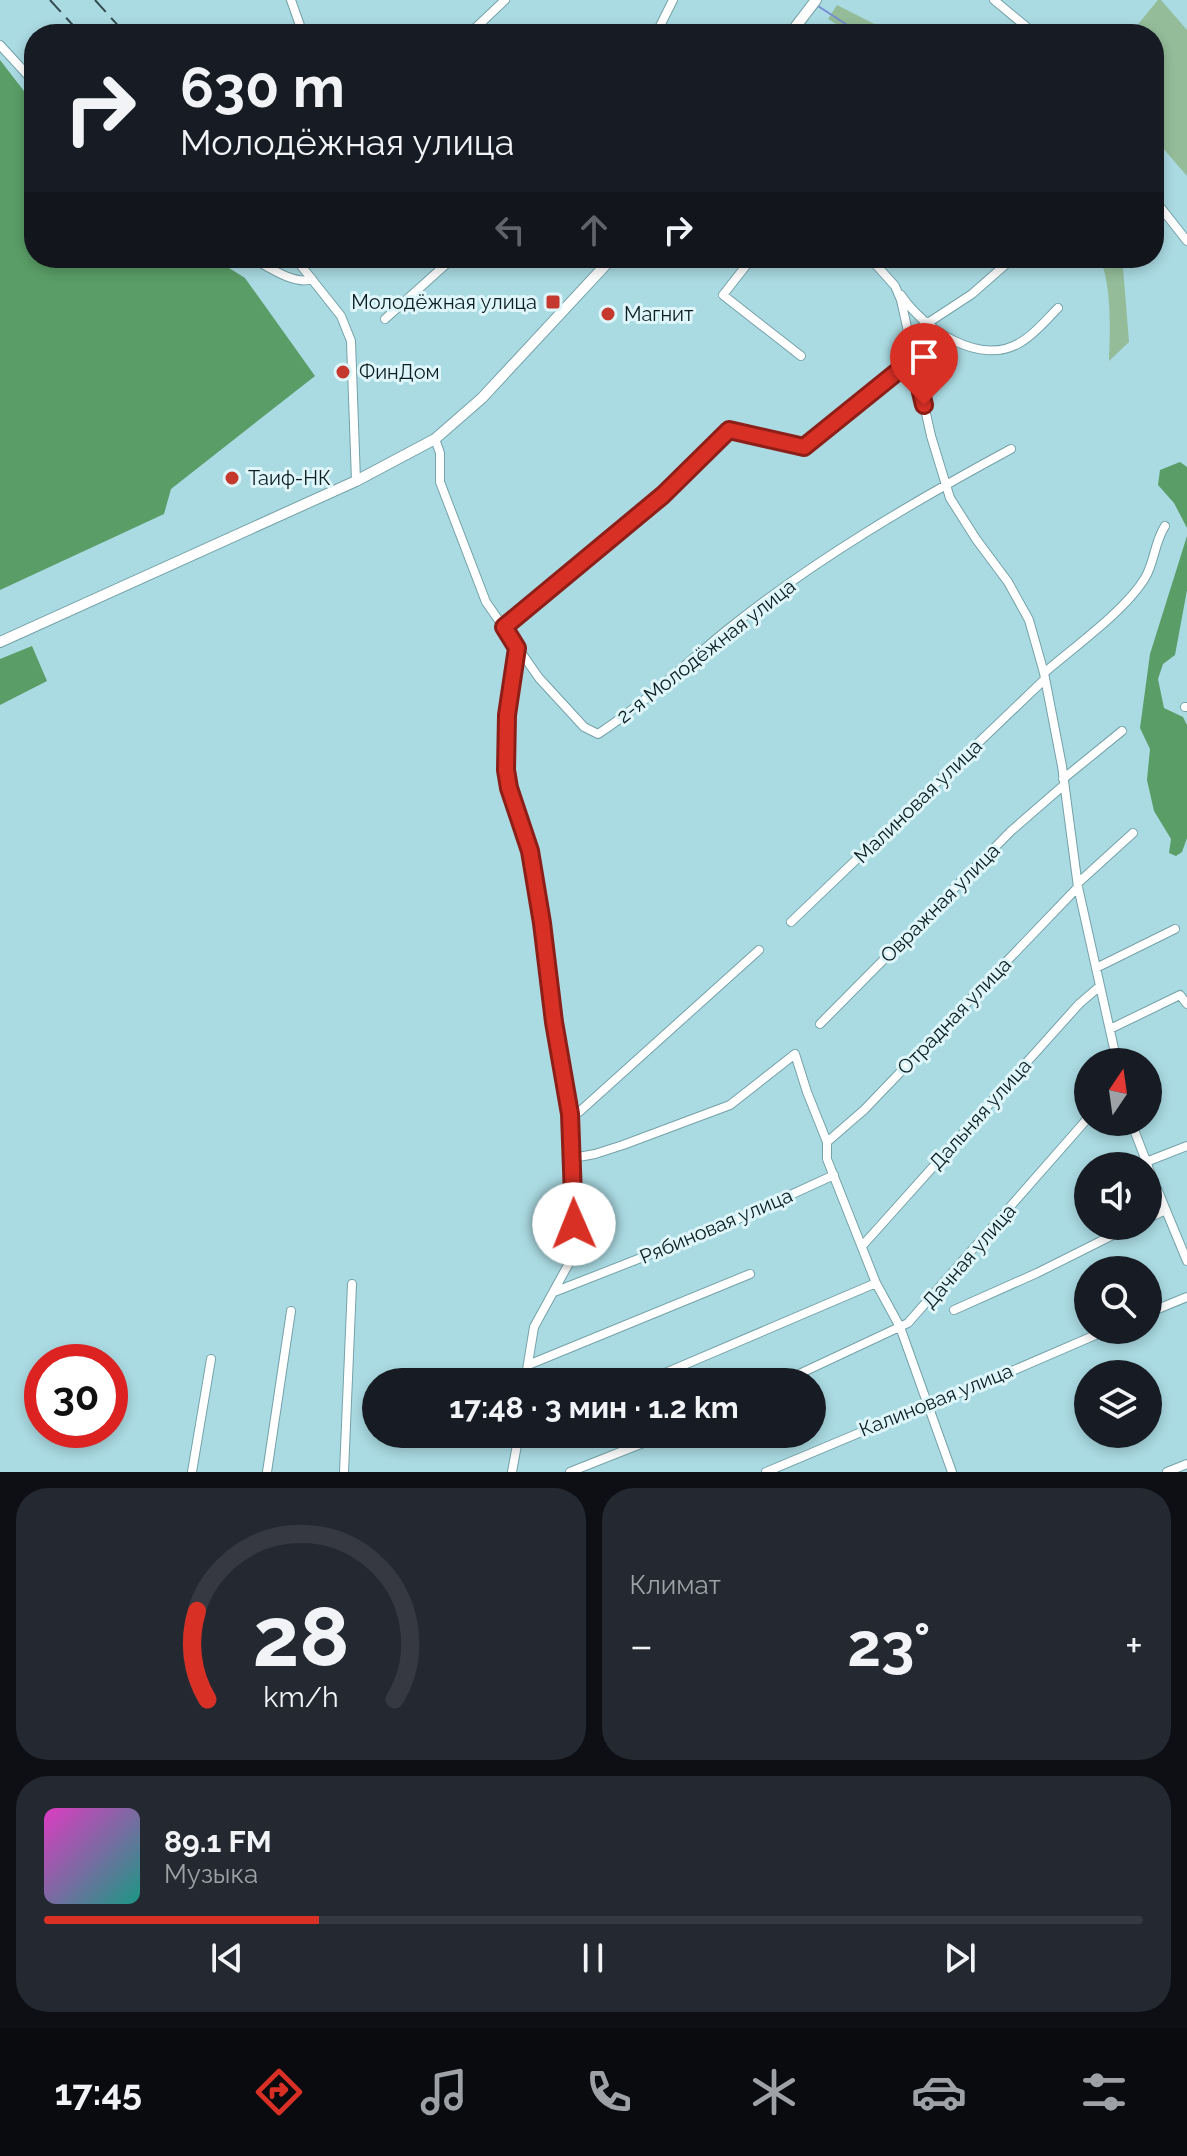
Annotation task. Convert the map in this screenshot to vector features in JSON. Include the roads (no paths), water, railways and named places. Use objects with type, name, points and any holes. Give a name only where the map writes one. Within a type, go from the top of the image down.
[{"type":"main road","points":[[798,24],[816,0]]},
{"type":"main road","points":[[0,642],[342,488],[435,439],[482,398],[603,268]]},
{"type":"street","points":[[291,0],[299,24]]},
{"type":"street","points":[[480,24],[505,0]]},
{"type":"street","points":[[661,24],[673,0]]},
{"type":"street","points":[[994,0],[1023,24]]},
{"type":"street","points":[[0,45],[24,71]]},
{"type":"street","points":[[1164,212],[1187,241]]},
{"type":"street","points":[[272,268],[305,282],[312,279]]},
{"type":"street","points":[[303,268],[341,316],[351,341],[356,481]]},
{"type":"street","points":[[385,319],[442,268]]},
{"type":"street","points":[[744,268],[723,295],[801,356]]},
{"type":"street","points":[[879,268],[907,304],[926,322],[944,335],[968,345],[1001,349],[1022,342],[1058,308]]},
{"type":"street","points":[[908,336],[972,294],[1002,268]]},
{"type":"street","points":[[895,286],[931,436],[946,484],[958,511],[1008,582],[1029,620],[1045,676],[1078,885],[1114,1048]]},
{"type":"street","points":[[504,627],[663,495],[729,430],[804,447],[913,359]]},
{"type":"street","name":"2-я Молодёжная улица","points":[[435,439],[440,453],[440,482],[486,602],[560,703],[584,727],[598,734],[799,578],[946,484],[1011,449]]},
{"type":"street","name":"Малиновая улица","points":[[791,922],[1045,676],[1127,601],[1154,562],[1156,545],[1165,526]]},
{"type":"street","points":[[517,648],[507,715],[506,770],[535,874],[554,1022],[570,1114],[573,1158],[573,1244],[568,1265],[534,1327],[527,1368]]},
{"type":"street","name":"Овражная улица","points":[[820,1024],[1011,831],[1122,731]]},
{"type":"street","name":"Отрадная улица","points":[[827,1142],[864,1110],[1078,885],[1133,833]]},
{"type":"street","points":[[1096,968],[1175,929]]},
{"type":"street","points":[[570,1114],[579,1112],[759,950]]},
{"type":"street","name":"Дальняя улица","points":[[863,1245],[1079,1004],[1100,986]]},
{"type":"street","points":[[1110,1029],[1180,995],[1187,1004]]},
{"type":"street","points":[[573,1158],[623,1145],[730,1105],[795,1054],[827,1142],[827,1159],[876,1283],[900,1327],[952,1472]]},
{"type":"street","name":"Дачная улица","points":[[812,1368],[908,1323],[1074,1134]]},
{"type":"street","points":[[1162,1158],[1187,1146]]},
{"type":"street","name":"Рябиновая улица","points":[[553,1293],[725,1225],[834,1175]]},
{"type":"street","points":[[1162,1201],[1183,1242],[1187,1261]]},
{"type":"street","points":[[1162,1212],[1166,1210]]},
{"type":"street","points":[[954,1310],[1103,1240]]},
{"type":"street","points":[[528,1365],[750,1274]]},
{"type":"street","points":[[677,1368],[876,1283]]},
{"type":"street","points":[[344,1472],[352,1284]]},
{"type":"street","points":[[1162,1307],[1187,1297]]},
{"type":"street","points":[[267,1472],[291,1311]]},
{"type":"street","name":"Калиновая улица","points":[[766,1472],[1075,1344]]},
{"type":"street","points":[[192,1472],[211,1359]]},
{"type":"street","points":[[512,1472],[517,1448]]},
{"type":"street","points":[[570,1472],[631,1448]]},
{"type":"street","points":[[1167,1472],[1187,1464]]},
{"type":"waterway","points":[[818,6],[846,24]]},
{"type":"railway","points":[[50,0],[72,24]]},
{"type":"railway","points":[[95,0],[117,24]]},
{"type":"place","name":"Молодёжная улица","points":[[553,302]]},
{"type":"place","name":"Магнит","points":[[608,314]]},
{"type":"place","name":"ФинДом","points":[[343,372]]},
{"type":"place","name":"Таиф-НК","points":[[232,478]]}]
